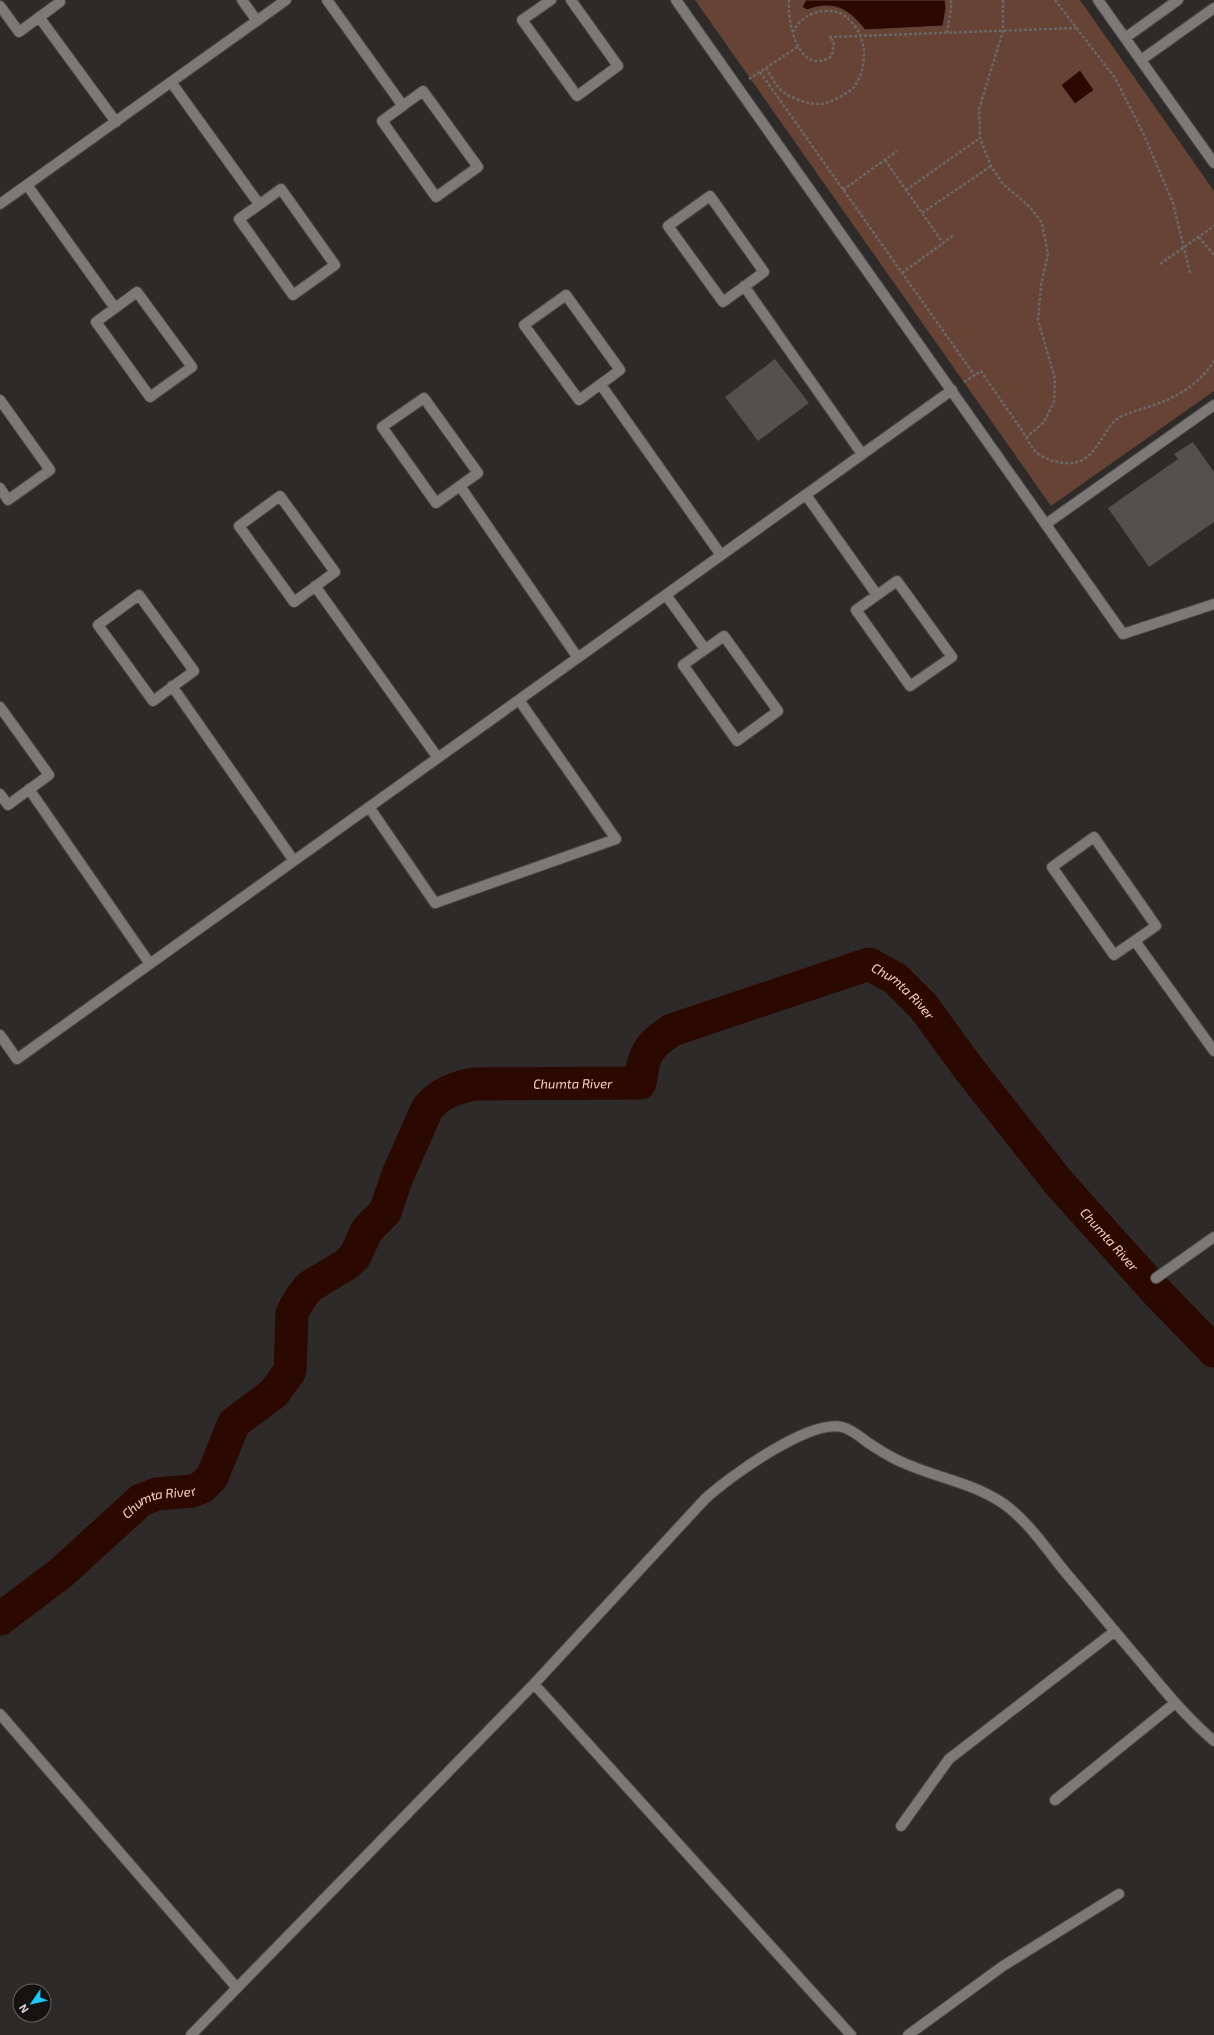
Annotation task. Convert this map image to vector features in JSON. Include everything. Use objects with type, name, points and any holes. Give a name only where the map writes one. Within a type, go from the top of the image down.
[{"type":"street","points":[[0,6],[19,32],[60,2],[59,0]]},
{"type":"street","points":[[242,0],[257,21]]},
{"type":"street","points":[[0,204],[286,0]]},
{"type":"street","points":[[327,0],[403,106]]},
{"type":"street","points":[[545,2],[522,20],[577,96],[618,66],[571,0]]},
{"type":"street","points":[[676,0],[1124,634],[1214,604]]},
{"type":"street","points":[[1098,0],[1214,163]]},
{"type":"street","points":[[1125,38],[1178,0]]},
{"type":"street","points":[[1141,60],[1214,8]]},
{"type":"street","points":[[39,17],[116,122]]},
{"type":"street","points":[[171,82],[259,204]]},
{"type":"street","points":[[423,91],[478,167],[436,197],[382,121],[403,106],[423,91]]},
{"type":"street","points":[[27,185],[115,308]]},
{"type":"street","points":[[280,189],[335,265],[293,295],[239,219],[259,204],[280,189]]},
{"type":"street","points":[[710,196],[764,272],[744,286],[723,302],[668,226],[710,196]]},
{"type":"street","points":[[744,286],[862,454]]},
{"type":"street","points":[[137,292],[192,367],[150,397],[96,322],[115,308],[137,292]]},
{"type":"street","points":[[566,295],[620,370],[601,385],[579,400],[524,325],[566,295]]},
{"type":"street","points":[[601,385],[722,555]]},
{"type":"street","points":[[0,1035],[17,1059],[952,390]]},
{"type":"street","points":[[424,398],[478,473],[460,486],[436,503],[382,427],[424,398]]},
{"type":"street","points":[[0,400],[50,470],[8,500],[0,488]]},
{"type":"street","points":[[1046,524],[1214,405]]},
{"type":"street","points":[[460,486],[578,658]]},
{"type":"street","points":[[806,495],[877,595]]},
{"type":"street","points":[[280,496],[335,572],[315,586],[294,602],[239,526],[280,496]]},
{"type":"street","points":[[897,581],[952,657],[910,686],[856,610],[877,595],[897,581]]},
{"type":"street","points":[[315,586],[438,758]]},
{"type":"street","points":[[139,595],[194,671],[172,686],[152,701],[98,625],[139,595]]},
{"type":"street","points":[[666,595],[705,649]]},
{"type":"street","points":[[724,636],[778,711],[737,741],[683,666],[705,649],[724,636]]},
{"type":"street","points":[[172,686],[294,861]]},
{"type":"street","points":[[369,807],[435,903],[616,839],[519,700]]},
{"type":"street","points":[[0,707],[49,775],[8,805],[0,794]]},
{"type":"street","points":[[29,789],[150,964]]},
{"type":"street","points":[[1094,837],[1156,926],[1134,941],[1114,955],[1052,867],[1094,837]]},
{"type":"street","points":[[1134,941],[1214,1051]]},
{"type":"street","points":[[1156,1278],[1214,1237]]},
{"type":"street","points":[[191,2035],[534,1684],[714,1491],[788,1441],[822,1427],[841,1427],[852,1431],[899,1461],[915,1468],[955,1480],[1005,1504],[1032,1532],[1175,1703],[1214,1741]]},
{"type":"street","points":[[901,1826],[949,1759],[1115,1631]]},
{"type":"street","points":[[534,1684],[851,2035]]},
{"type":"street","points":[[1055,1800],[1175,1703]]},
{"type":"street","points":[[0,1714],[237,1988]]},
{"type":"street","points":[[908,2035],[1003,1966],[1119,1894]]},
{"type":"path","points":[[789,0],[790,19],[793,32],[802,54],[808,60],[819,62],[832,56],[834,41],[829,37],[1079,28]]},
{"type":"path","points":[[947,33],[951,0]]},
{"type":"path","points":[[1003,0],[1003,31],[979,109],[980,138],[991,166],[1003,184],[1030,207],[1042,224],[1048,254],[1041,284],[1038,320],[1055,379],[1054,402],[1044,422],[1026,437]]},
{"type":"path","points":[[1055,0],[1079,28],[1115,78],[1144,135],[1173,203],[1190,273]]},
{"type":"path","points":[[766,68],[782,90],[800,100],[820,105],[853,88],[862,72],[864,55],[861,36],[849,18],[840,12],[829,10],[818,12],[796,24],[793,32]]},
{"type":"path","points":[[738,88],[799,46]]},
{"type":"path","points":[[760,72],[975,376]]},
{"type":"path","points":[[906,190],[980,138]]},
{"type":"path","points":[[843,190],[897,151]]},
{"type":"path","points":[[885,160],[943,243]]},
{"type":"path","points":[[922,213],[991,166]]},
{"type":"path","points":[[1160,264],[1214,226]]},
{"type":"path","points":[[902,273],[954,235]]},
{"type":"path","points":[[1199,237],[1214,254]]},
{"type":"path","points":[[952,390],[981,371],[1036,452],[1051,460],[1067,464],[1086,458],[1100,444],[1106,433],[1119,417],[1137,409],[1154,405],[1178,394],[1199,381],[1214,361]]},
{"type":"shaded area","points":[[695,0],[1080,0],[1214,191],[1214,391],[1051,506]]},
{"type":"shaded area","points":[[806,0],[945,0],[946,8],[943,26],[865,30],[853,17],[840,8],[825,6],[807,10],[802,7]]},
{"type":"shaded area","points":[[1080,70],[1094,90],[1075,104],[1061,85]]},
{"type":"building","points":[[775,359],[809,403],[758,441],[725,397]]},
{"type":"building","points":[[1193,442],[1214,472],[1214,522],[1149,567],[1108,508],[1178,459],[1174,454]]},
{"type":"waterway","name":"Chumta River","points":[[0,1619],[61,1573],[141,1500],[157,1494],[192,1491],[202,1487],[212,1477],[234,1423],[274,1393],[290,1371],[292,1313],[301,1297],[309,1287],[347,1264],[355,1256],[367,1230],[385,1212],[397,1177],[427,1109],[442,1095],[454,1089],[474,1084],[640,1083],[643,1065],[648,1052],[657,1041],[672,1030],[869,964],[896,979],[923,1006],[969,1069],[1059,1183],[1155,1290],[1214,1351]]}]
